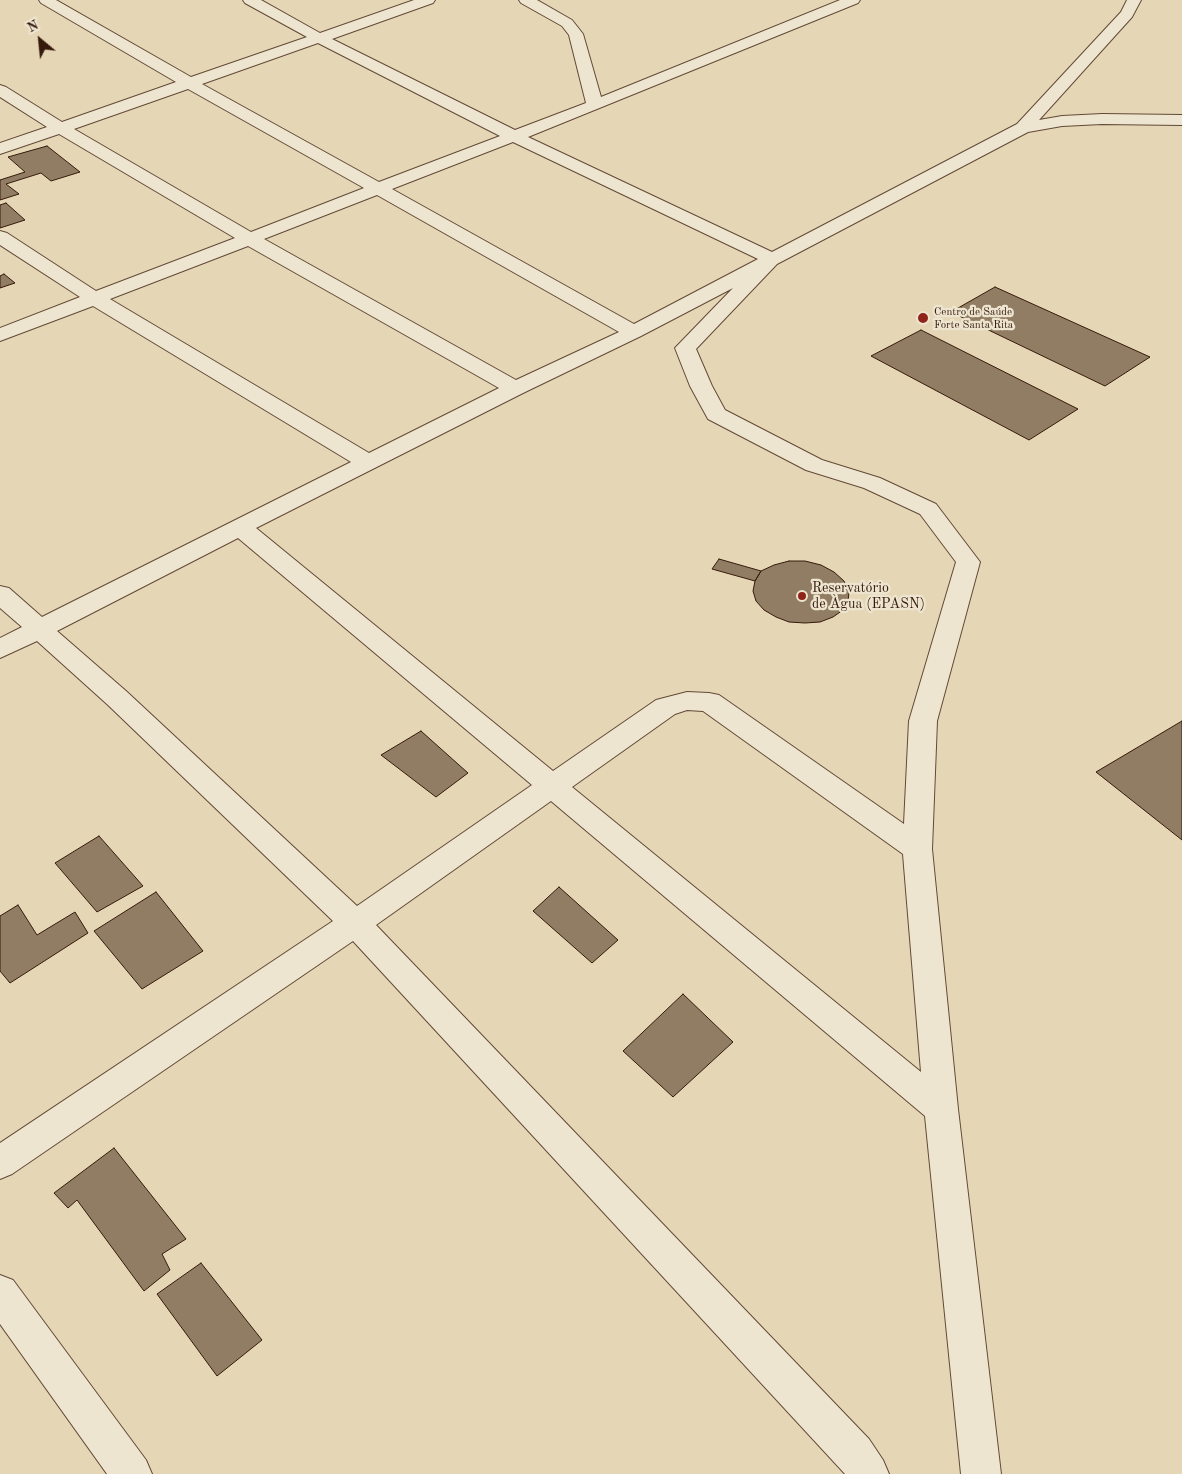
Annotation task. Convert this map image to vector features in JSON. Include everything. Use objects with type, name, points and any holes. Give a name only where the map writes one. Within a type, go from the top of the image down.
[{"type":"street","points":[[46,0],[189,83],[634,332]]},
{"type":"street","points":[[250,0],[319,38],[513,136],[772,259]]},
{"type":"street","points":[[0,149],[428,0]]},
{"type":"street","points":[[526,0],[567,23],[576,34],[595,105]]},
{"type":"street","points":[[0,335],[595,105],[853,0]]},
{"type":"street","points":[[1023,128],[1104,41],[1127,14],[1134,0]]},
{"type":"street","points":[[0,90],[60,128],[250,239],[515,388]]},
{"type":"street","points":[[0,649],[515,388],[634,332],[1023,128],[1062,121],[1102,119],[1182,120]]},
{"type":"street","points":[[0,237],[94,298],[368,462]]},
{"type":"street","points":[[772,259],[685,348],[701,386],[716,414],[814,465],[872,483],[928,509],[968,562],[923,721],[917,849],[941,1109],[981,1474]]},
{"type":"street","points":[[240,527],[941,1109]]},
{"type":"street","points":[[0,594],[38,630],[117,698],[354,922],[856,1453],[869,1474]]},
{"type":"street","points":[[0,1163],[666,707],[687,700],[709,702],[917,849]]},
{"type":"street","points":[[0,1293],[132,1474]]},
{"type":"building","points":[[47,146],[80,172],[51,181],[41,173],[6,184],[19,194],[0,200],[0,180],[25,172],[8,157]]},
{"type":"building","points":[[6,203],[25,220],[0,228],[0,205]]},
{"type":"building","points":[[4,274],[15,283],[0,288],[0,276]]},
{"type":"building","points":[[995,287],[1150,357],[1105,386],[951,312]]},
{"type":"building","points":[[921,330],[1078,409],[1029,440],[871,356]]},
{"type":"building","points":[[719,559],[761,571],[755,581],[712,569]]},
{"type":"building","name":"Reservatório de Àgua (EPASN)","points":[[789,561],[805,561],[821,565],[834,572],[844,581],[849,592],[848,602],[843,610],[833,617],[820,622],[805,623],[789,622],[764,610],[756,601],[753,591],[755,581],[761,571]]},
{"type":"building","points":[[1182,721],[1182,840],[1096,772]]},
{"type":"building","points":[[421,731],[468,773],[436,797],[381,755]]},
{"type":"building","points":[[99,836],[143,886],[97,912],[55,863]]},
{"type":"building","points":[[559,887],[618,940],[592,963],[533,911]]},
{"type":"building","points":[[156,892],[203,951],[142,989],[94,931]]},
{"type":"building","points":[[18,905],[37,935],[75,912],[88,933],[10,983],[0,971],[0,916]]},
{"type":"building","points":[[683,994],[733,1042],[673,1097],[623,1051]]},
{"type":"building","points":[[114,1148],[186,1239],[162,1254],[170,1270],[144,1291],[77,1200],[68,1208],[54,1193]]},
{"type":"building","points":[[201,1263],[262,1340],[217,1376],[157,1294]]},
{"type":"place","name":"Centro de Saúde Forte Santa Rita","points":[[923,318]]},
{"type":"place","name":"Reservatório de Àgua (EPASN)","points":[[802,596]]}]
